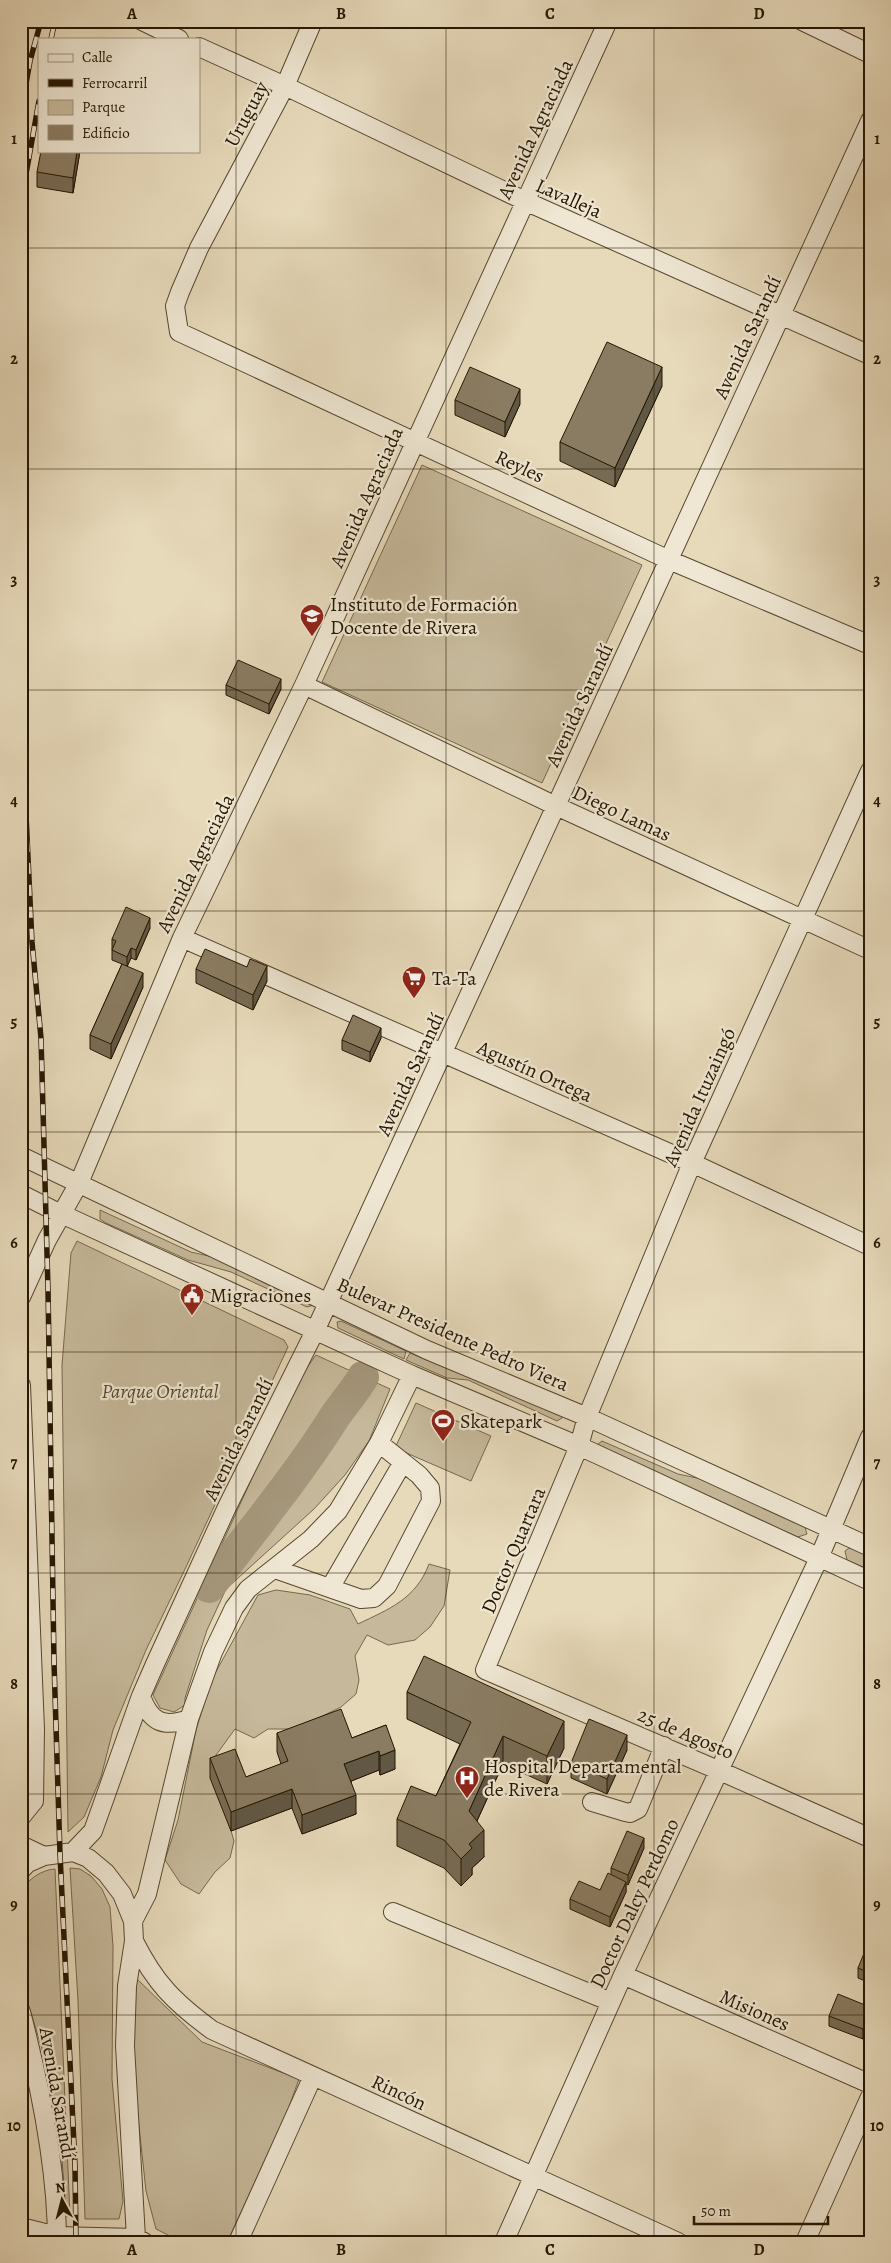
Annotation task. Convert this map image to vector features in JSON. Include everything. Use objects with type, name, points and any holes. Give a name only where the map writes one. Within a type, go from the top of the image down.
[{"type":"street","points":[[142,21],[177,38]]},
{"type":"street","name":"Uruguay","points":[[175,306],[199,248],[284,86],[313,21]]},
{"type":"street","name":"Avenida Agraciada","points":[[21,1297],[79,1183],[182,938],[304,685],[608,21]]},
{"type":"street","points":[[802,21],[870,54]]},
{"type":"street","name":"Lavalleja","points":[[200,47],[525,201],[870,355]]},
{"type":"street","name":"Avenida Sarandí","points":[[73,1852],[93,1831],[141,1696],[227,1507],[329,1302],[870,121]]},
{"type":"street","name":"Reyles","points":[[175,306],[179,332],[207,346],[415,440],[669,560],[870,645]]},
{"type":"street","name":"Diego Lamas","points":[[304,685],[556,806],[870,950]]},
{"type":"street","name":"Avenida Ituzaingó","points":[[579,1446],[587,1416],[692,1163],[870,771]]},
{"type":"street","name":"Agustín Ortega","points":[[182,938],[692,1163],[870,1246]]},
{"type":"street","name":"Bulevar Presidente Pedro Viera","points":[[21,1156],[427,1350],[587,1416],[870,1547]]},
{"type":"street","points":[[21,1194],[412,1375],[579,1446],[870,1581]]},
{"type":"street","points":[[133,1920],[147,1894],[189,1719],[213,1652],[234,1608],[248,1589],[311,1539],[338,1511],[379,1443],[412,1375]]},
{"type":"street","points":[[21,1385],[35,1729],[34,1801],[21,1817]]},
{"type":"street","name":"Doctor Dalcy Perdomo","points":[[504,2242],[623,1975],[832,1530],[870,1437]]},
{"type":"street","points":[[275,1569],[361,1599],[374,1598],[387,1586],[431,1501],[430,1488],[418,1475],[379,1443]]},
{"type":"street","name":"Doctor Quartara","points":[[485,1670],[579,1446]]},
{"type":"street","points":[[330,1588],[402,1462]]},
{"type":"street","name":"25 de Agosto","points":[[485,1670],[664,1746],[870,1838]]},
{"type":"street","points":[[505,1699],[518,1684]]},
{"type":"street","points":[[141,1696],[146,1710],[158,1721],[174,1724],[189,1719]]},
{"type":"street","points":[[592,1802],[630,1813],[638,1809],[664,1746]]},
{"type":"street","points":[[21,1845],[44,1856]]},
{"type":"street","points":[[21,1870],[28,1863],[44,1856],[73,1852],[88,1858],[106,1872],[122,1894],[133,1920],[134,1941],[127,1986],[125,2046],[140,2240],[57,2239],[21,2227]]},
{"type":"street","points":[[394,1912],[611,2002]]},
{"type":"street","name":"Rincón","points":[[134,1941],[155,1978],[181,2006],[212,2030],[678,2242]]},
{"type":"street","name":"Misiones","points":[[623,1975],[870,2084]]},
{"type":"street","name":"Avenida Sarandí","points":[[21,2012],[36,2071],[50,2153],[57,2239]]},
{"type":"street","points":[[238,2242],[313,2076]]},
{"type":"street","points":[[805,2242],[870,2097]]},
{"type":"green space","points":[[422,465],[642,565],[542,783],[322,682]]},
{"type":"green space","points":[[100,1210],[191,1252],[226,1260],[314,1305],[307,1307],[231,1272],[188,1260],[106,1223],[100,1219]]},
{"type":"green space","name":"Parque Oriental","points":[[77,1241],[284,1340],[288,1347],[146,1650],[113,1730],[101,1777],[84,1817],[68,1832],[62,1365],[71,1253]]},
{"type":"green space","points":[[341,1321],[406,1351],[404,1359],[338,1328],[337,1322]]},
{"type":"green space","points":[[410,1353],[444,1367],[469,1372],[562,1415],[562,1418],[557,1421],[468,1380],[447,1378],[406,1360]]},
{"type":"green space","points":[[316,1355],[390,1389],[369,1441],[345,1475],[314,1509],[226,1589],[207,1630],[185,1698],[185,1705],[174,1712],[160,1708],[153,1695],[294,1386]]},
{"type":"green space","name":"Skatepark","points":[[416,1403],[491,1436],[471,1481],[395,1448]]},
{"type":"green space","points":[[602,1441],[678,1474],[711,1481],[804,1524],[807,1534],[798,1537],[612,1454],[599,1448],[598,1444]]},
{"type":"green space","points":[[849,1548],[854,1548],[870,1555],[870,1570],[847,1560],[845,1551]]},
{"type":"green space","points":[[429,1564],[450,1570],[444,1606],[430,1627],[415,1640],[388,1645],[367,1635],[355,1656],[359,1680],[356,1694],[341,1707],[296,1729],[268,1729],[254,1738],[235,1729],[211,1762],[234,1841],[230,1858],[215,1872],[199,1894],[181,1884],[165,1860],[178,1820],[196,1730],[212,1679],[258,1595],[276,1590],[310,1595],[350,1609],[358,1624],[400,1602],[417,1586]]},
{"type":"green space","points":[[70,1868],[80,1869],[91,1876],[102,1889],[110,1907],[113,1946],[112,2079],[123,2201],[119,2219],[85,2219],[78,2001]]},
{"type":"green space","points":[[55,1869],[70,2216],[66,2216],[62,2159],[42,2049],[21,1980],[21,1890],[36,1876],[45,1871]]},
{"type":"green space","points":[[136,1978],[202,2042],[299,2079],[285,2118],[227,2242],[182,2242],[156,2229],[146,2191],[130,2044]]},
{"type":"building","points":[[41,152],[77,152],[73,178],[37,172]]},
{"type":"building","points":[[607,342],[662,367],[615,468],[560,442]]},
{"type":"building","points":[[470,367],[520,389],[505,422],[455,400]]},
{"type":"building","points":[[238,660],[281,679],[269,704],[226,685]]},
{"type":"building","points":[[126,907],[150,918],[136,950],[131,948],[127,957],[112,950],[116,941],[112,939]]},
{"type":"building","points":[[205,949],[247,967],[250,959],[267,966],[253,995],[196,969]]},
{"type":"building","points":[[122,964],[143,973],[111,1044],[90,1035]]},
{"type":"building","points":[[353,1015],[381,1028],[370,1052],[342,1040]]},
{"type":"building","points":[[424,1656],[564,1721],[547,1756],[503,1736],[469,1811],[484,1830],[469,1844],[472,1848],[461,1859],[444,1840],[397,1819],[411,1786],[436,1796],[471,1722],[407,1692]]},
{"type":"building","points":[[341,1709],[352,1738],[386,1725],[395,1750],[380,1756],[379,1751],[344,1764],[356,1795],[302,1815],[292,1789],[231,1812],[210,1758],[235,1749],[246,1777],[288,1761],[277,1733]]},
{"type":"building","points":[[589,1719],[627,1735],[607,1779],[571,1763]]},
{"type":"building","points":[[627,1831],[644,1838],[628,1875],[611,1868]]},
{"type":"building","points":[[608,1873],[626,1882],[610,1917],[570,1899],[579,1881],[600,1890]]},
{"type":"building","points":[[867,1946],[870,1947],[870,1973],[858,1968]]},
{"type":"building","points":[[838,1994],[870,2007],[870,2012],[863,2029],[829,2016]]},
{"type":"waterway","points":[[209,1587],[288,1485],[363,1377]]},
{"type":"railway","points":[[21,112],[30,61],[41,21]]},
{"type":"railway","points":[[51,38],[55,21]]},
{"type":"railway","points":[[21,202],[38,107]]},
{"type":"railway","points":[[21,709],[32,942],[41,1038],[48,1289],[54,1662],[60,1854],[75,2166],[76,2242]]},
{"type":"place","name":"Instituto de Formación Docente de Rivera","points":[[312,637]]},
{"type":"place","name":"Ta-Ta","points":[[414,999]]},
{"type":"place","name":"Migraciones","points":[[192,1316]]},
{"type":"place","name":"Skatepark","points":[[443,1442]]},
{"type":"place","name":"Hospital Departamental de Rivera","points":[[467,1799]]}]
